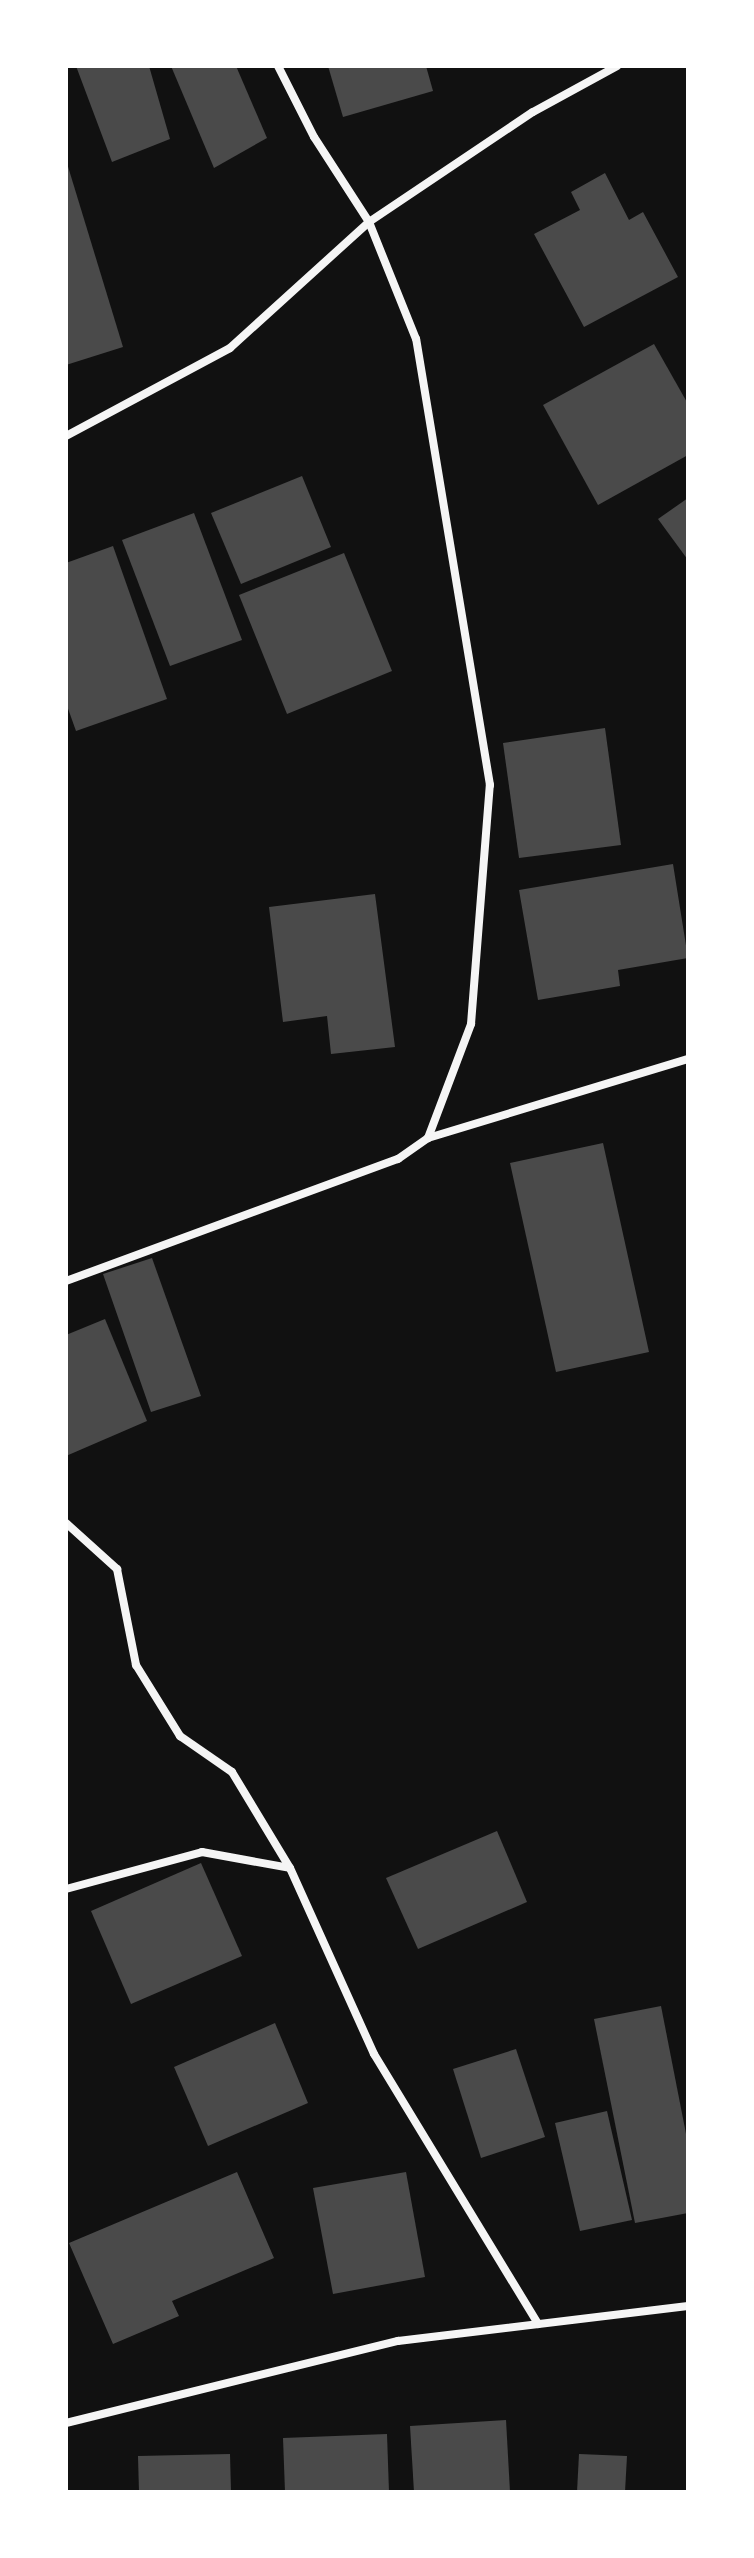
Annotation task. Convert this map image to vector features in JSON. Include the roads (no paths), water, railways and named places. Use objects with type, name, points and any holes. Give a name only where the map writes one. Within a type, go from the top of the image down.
[{"type":"street","points":[[278,66],[314,137],[369,222],[416,339],[490,785],[471,1024],[428,1138]]},
{"type":"street","points":[[66,436],[230,348],[369,222],[533,112],[617,66]]},
{"type":"street","points":[[66,1281],[398,1159],[428,1138],[688,1059]]},
{"type":"street","points":[[66,1523],[117,1569],[136,1665],[180,1736],[232,1772],[290,1868],[374,2054],[538,2324]]},
{"type":"street","points":[[66,1889],[202,1852],[290,1868]]},
{"type":"street","points":[[66,2423],[398,2341],[688,2306]]}]
